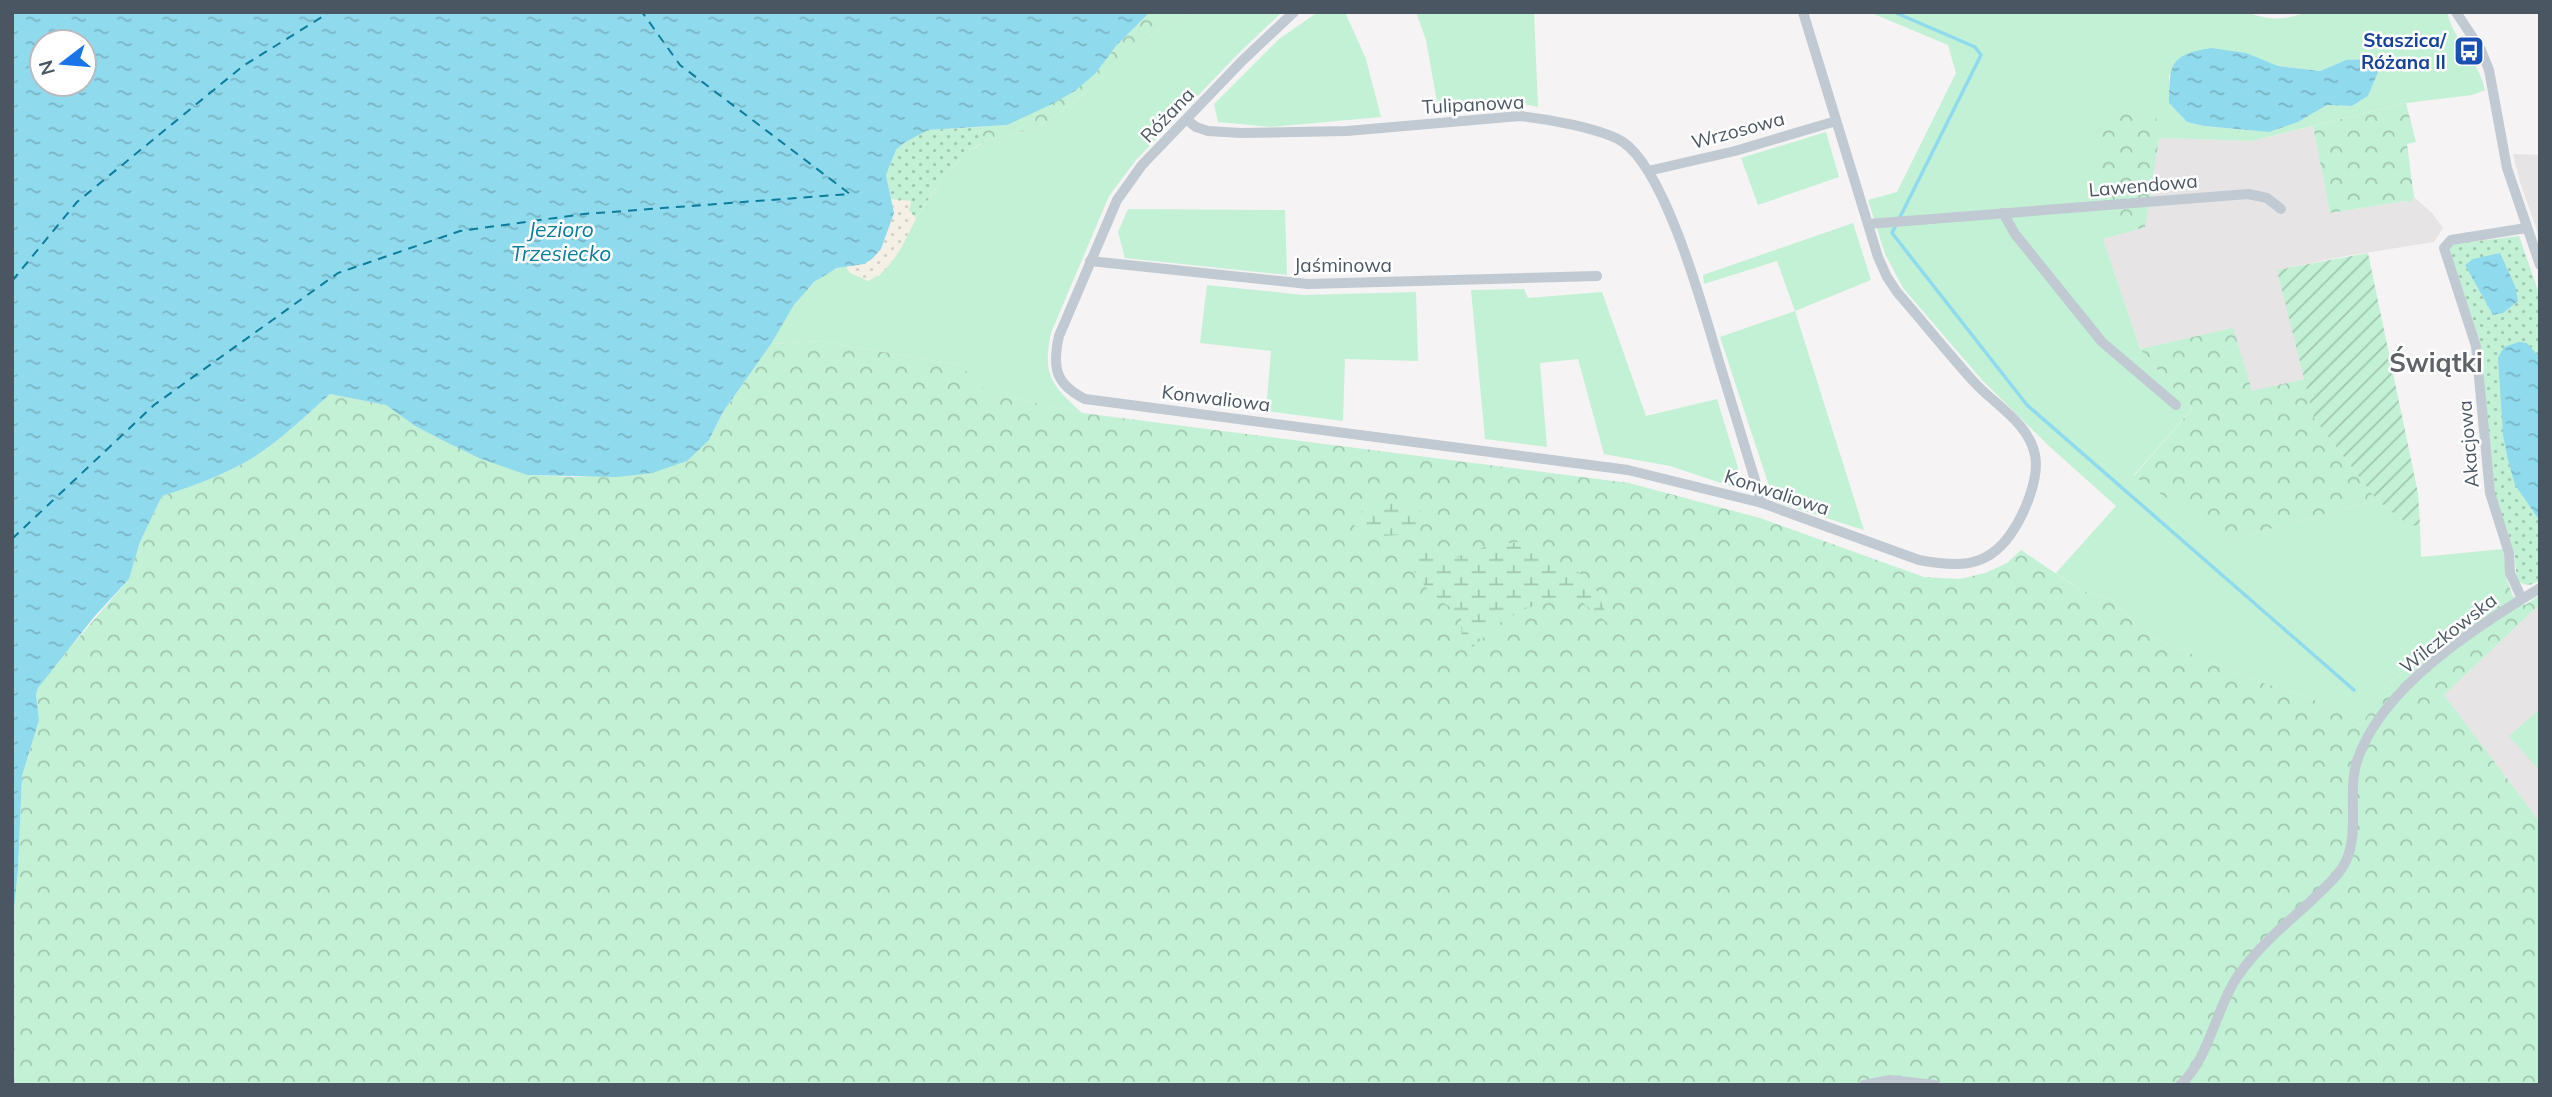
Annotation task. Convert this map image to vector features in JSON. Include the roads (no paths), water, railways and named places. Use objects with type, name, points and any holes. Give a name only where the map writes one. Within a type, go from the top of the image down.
[{"type":"street","name":"Różana","points":[[1090,261],[1116,200],[1142,165],[1242,60],[1294,12]]},
{"type":"street","name":"Konwaliowa","points":[[1090,261],[1059,336],[1054,355],[1058,376],[1072,393],[1085,399],[1628,470],[1762,503],[1919,560],[1942,565],[1983,560],[1997,551],[2020,520],[2036,470],[2035,455],[2030,440],[2008,414],[1977,385],[1887,277],[1878,257],[1803,12]]},
{"type":"street","points":[[2456,12],[2489,70],[2507,168],[2540,265]]},
{"type":"street","name":"Tulipanowa","points":[[1187,120],[1208,131],[1241,133],[1347,131],[1520,116],[1609,135],[1624,143],[1637,155],[1658,188],[1688,263],[1762,503]]},
{"type":"street","name":"Wrzosowa","points":[[1648,171],[1735,151],[1836,121]]},
{"type":"street","name":"Lawendowa","points":[[1868,224],[2248,194],[2267,198],[2281,209]]},
{"type":"street","points":[[2003,213],[2015,234],[2102,342],[2176,405]]},
{"type":"street","name":"Akacjowa","points":[[2522,599],[2513,582],[2509,554],[2490,494],[2476,346],[2444,247],[2451,240],[2526,228]]},
{"type":"street","name":"Jaśminowa","points":[[1090,261],[1308,284],[1597,276]]},
{"type":"street","name":"Wilczkowska","points":[[2180,1085],[2196,1066],[2224,1000],[2240,972],[2328,885],[2346,860],[2352,830],[2353,782],[2362,749],[2381,718],[2417,677],[2467,635],[2540,588]]},
{"type":"street","points":[[1864,1085],[1890,1080],[1935,1085]]},
{"type":"water","name":"Jezioro Trzesiecko","points":[[12,12],[1150,12],[1116,46],[1096,73],[1075,91],[1050,105],[1007,125],[928,130],[896,150],[886,175],[894,213],[881,249],[864,264],[837,268],[814,282],[794,305],[771,344],[723,412],[709,440],[687,461],[652,473],[617,477],[527,475],[479,458],[444,441],[415,426],[386,405],[330,394],[285,434],[247,461],[208,480],[162,496],[140,542],[129,579],[94,617],[38,688],[36,694],[39,720],[22,776],[18,870],[12,929]]},
{"type":"water","points":[[2211,48],[2246,53],[2278,66],[2320,71],[2346,60],[2365,59],[2379,70],[2368,96],[2352,106],[2327,105],[2298,122],[2269,132],[2204,126],[2187,122],[2169,103],[2170,79],[2180,58]]},
{"type":"water","points":[[2500,253],[2515,286],[2518,301],[2503,313],[2493,315],[2465,265],[2473,259]]},
{"type":"water","points":[[2519,342],[2527,343],[2540,358],[2540,521],[2515,485],[2503,435],[2498,358],[2504,347]]},
{"type":"waterway","points":[[1894,12],[1975,47],[1981,55],[1892,233],[2027,405],[2354,690]]},
{"type":"place","name":"Staszica/ Różana II","points":[[2469,51]]},
{"type":"district","name":"Świątki","points":[[2436,363]]}]
